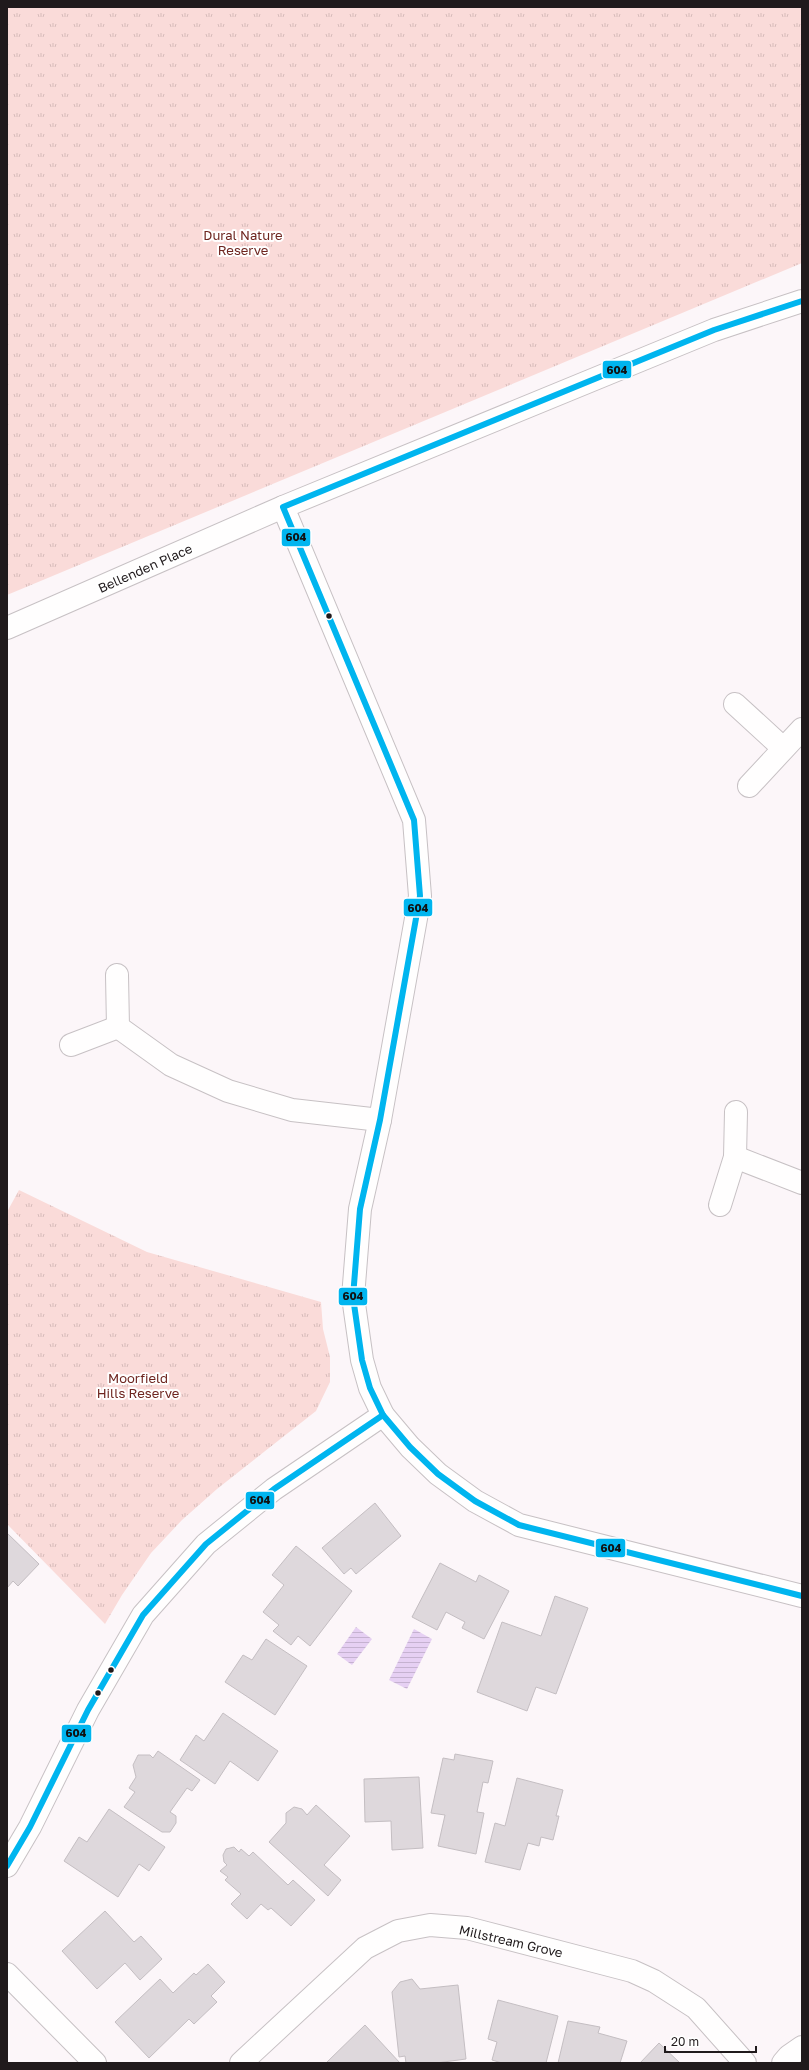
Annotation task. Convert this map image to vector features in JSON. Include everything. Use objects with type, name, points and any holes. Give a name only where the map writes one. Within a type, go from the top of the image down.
[{"type":"street","name":"Bellenden Place","points":[[7,628],[282,507],[714,330],[802,301]]},
{"type":"street","points":[[282,507],[414,820],[420,896],[380,1120],[360,1210],[353,1297],[362,1360],[370,1388],[383,1415],[410,1447],[438,1474],[474,1500],[519,1525],[802,1596]]},
{"type":"street","points":[[735,704],[783,748]]},
{"type":"street","points":[[749,786],[802,729]]},
{"type":"street","points":[[117,975],[118,1027]]},
{"type":"street","points":[[118,1027],[172,1065],[228,1091],[292,1110],[380,1120]]},
{"type":"street","points":[[71,1045],[118,1027]]},
{"type":"street","points":[[720,1205],[735,1157],[736,1112]]},
{"type":"street","points":[[735,1157],[802,1183]]},
{"type":"street","points":[[7,1866],[30,1827],[88,1710],[143,1616],[206,1544],[274,1489],[383,1415]]},
{"type":"street","name":"Millstream Grove","points":[[241,2063],[365,1948],[398,1931],[430,1925],[468,1928],[632,1971],[654,1981],[696,2008],[745,2063]]},
{"type":"street","points":[[7,1974],[95,2063]]},
{"type":"street","points":[[783,2063],[789,2056],[802,2047]]},
{"type":"green space","name":"Dural Nature Reserve","points":[[7,7],[802,7],[802,263],[7,595]]},
{"type":"green space","name":"Moorfield Hills Reserve","points":[[19,1190],[147,1252],[321,1302],[323,1329],[330,1357],[330,1382],[316,1411],[217,1489],[182,1520],[151,1553],[122,1595],[105,1624],[7,1524],[7,1212]]},
{"type":"shaded area","points":[[356,1627],[372,1639],[352,1665],[337,1654]]},
{"type":"shaded area","points":[[414,1629],[432,1639],[407,1689],[389,1680]]},
{"type":"building","points":[[375,1503],[401,1536],[356,1574],[351,1568],[344,1574],[322,1548]]},
{"type":"building","points":[[7,1533],[39,1564],[18,1586],[13,1581],[7,1588]]},
{"type":"building","points":[[296,1546],[352,1591],[310,1646],[298,1636],[291,1645],[273,1631],[279,1625],[263,1612],[284,1585],[272,1575]]},
{"type":"building","points":[[440,1563],[476,1582],[479,1575],[509,1591],[484,1639],[462,1628],[465,1622],[446,1612],[437,1630],[412,1617]]},
{"type":"building","points":[[555,1596],[588,1608],[556,1694],[536,1687],[527,1711],[477,1692],[502,1622],[541,1636]]},
{"type":"building","points":[[266,1639],[307,1666],[275,1715],[225,1682],[243,1655],[252,1660]]},
{"type":"building","points":[[223,1713],[278,1751],[258,1781],[230,1761],[215,1784],[180,1760],[196,1735],[204,1741]]},
{"type":"building","points":[[158,1751],[200,1780],[192,1791],[187,1788],[170,1812],[176,1816],[176,1823],[170,1832],[162,1832],[124,1807],[135,1792],[129,1788],[136,1777],[133,1765],[138,1755],[150,1755],[153,1758]]},
{"type":"building","points":[[455,1754],[493,1761],[488,1783],[483,1782],[477,1812],[484,1813],[476,1854],[438,1846],[445,1815],[431,1813],[443,1758],[454,1760]]},
{"type":"building","points":[[419,1777],[423,1848],[392,1850],[391,1821],[365,1822],[364,1779]]},
{"type":"building","points":[[517,1778],[563,1790],[556,1816],[559,1816],[553,1840],[541,1837],[539,1846],[528,1843],[520,1870],[485,1862],[495,1823],[505,1826]]},
{"type":"building","points":[[316,1805],[350,1836],[324,1865],[341,1880],[328,1896],[269,1842],[286,1823],[286,1813],[294,1807],[302,1809],[307,1815]]},
{"type":"building","points":[[109,1809],[165,1847],[149,1871],[139,1864],[118,1897],[64,1861],[79,1837],[87,1842]]},
{"type":"building","points":[[234,1847],[239,1852],[241,1849],[249,1856],[253,1852],[288,1885],[293,1880],[315,1900],[291,1926],[271,1908],[268,1910],[261,1904],[247,1919],[231,1904],[241,1894],[225,1880],[228,1877],[220,1871],[227,1865],[224,1862],[223,1855],[226,1849]]},
{"type":"building","points":[[105,1911],[134,1942],[141,1936],[162,1959],[140,1980],[125,1963],[97,1989],[62,1951]]},
{"type":"building","points":[[208,1964],[225,1982],[211,1996],[217,2002],[194,2024],[189,2019],[149,2058],[115,2022],[160,1979],[173,1993],[194,1973],[196,1975]]},
{"type":"building","points":[[412,1979],[420,1989],[458,1985],[466,2059],[436,2063],[406,2063],[405,2056],[399,2057],[392,1992],[400,1982]]},
{"type":"building","points":[[498,2000],[558,2016],[546,2063],[502,2063],[492,2060],[497,2042],[488,2039]]},
{"type":"building","points":[[568,2021],[600,2027],[598,2033],[627,2041],[620,2063],[558,2063]]},
{"type":"building","points":[[365,2025],[400,2063],[326,2063]]},
{"type":"building","points":[[659,2043],[680,2063],[640,2063]]},
{"type":"transit line","name":"604","points":[[802,301],[714,330],[283,507],[414,820],[420,896],[380,1120],[360,1209],[353,1297],[362,1360],[370,1388],[383,1415],[410,1447],[438,1474],[475,1501],[519,1525],[802,1596]]},
{"type":"transit line","name":"604","points":[[7,1866],[30,1827],[88,1710],[143,1615],[206,1544],[274,1489],[383,1415]]}]
